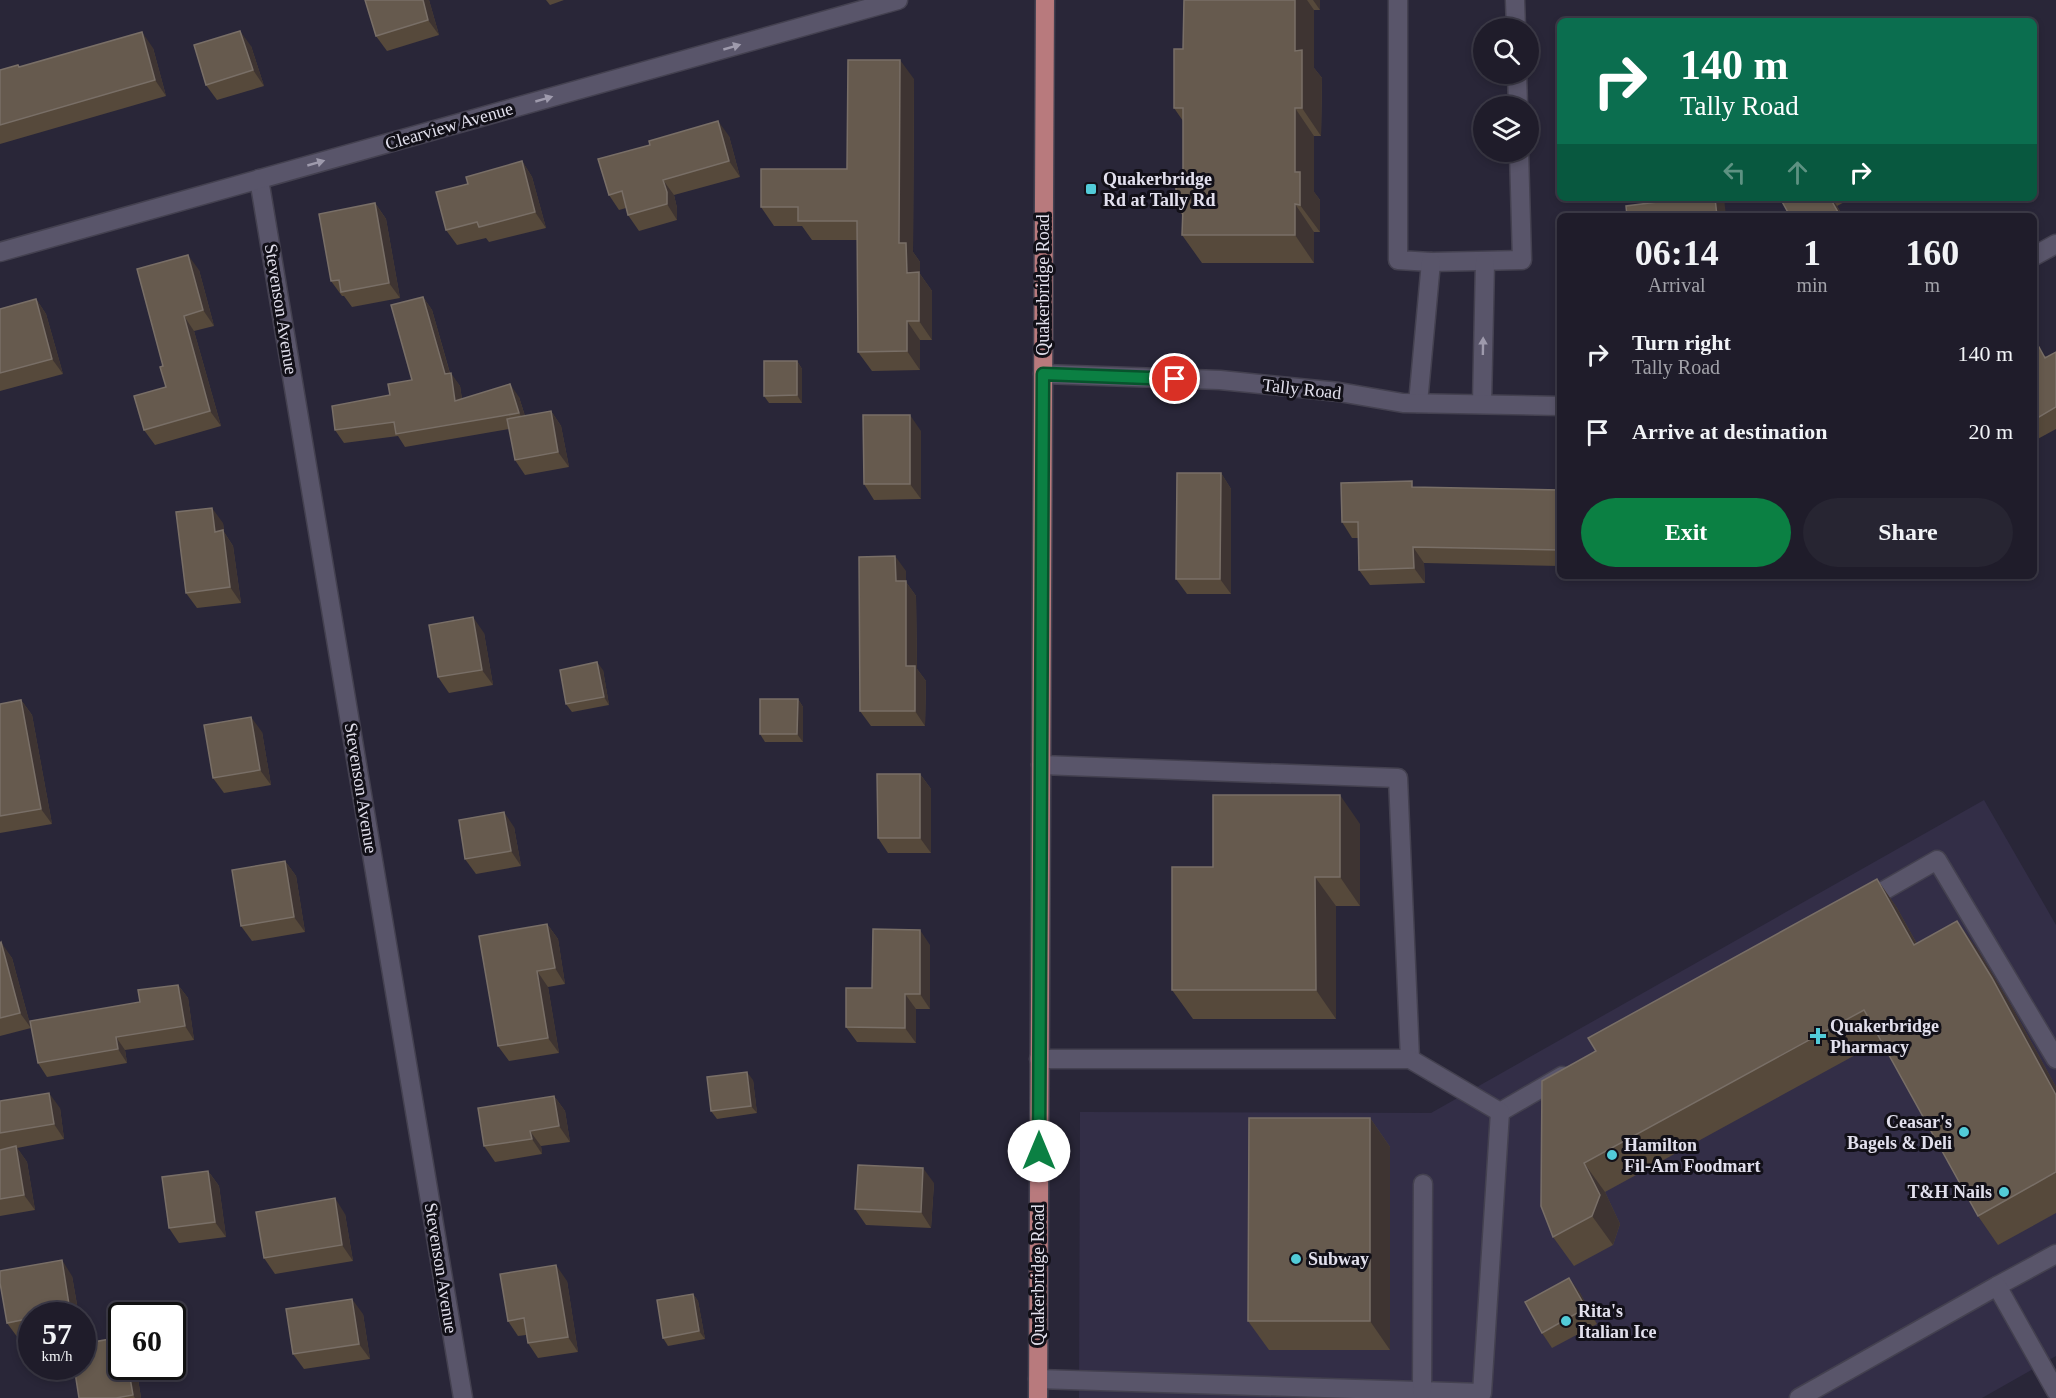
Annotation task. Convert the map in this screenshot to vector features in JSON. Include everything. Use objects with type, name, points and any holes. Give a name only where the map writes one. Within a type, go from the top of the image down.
[{"type":"main road","name":"Quakerbridge Road","points":[[1038,1398],[1045,0]]},
{"type":"street","name":"Clearview Avenue","points":[[0,252],[897,0]]},
{"type":"street","points":[[1398,0],[1398,260],[1431,262],[1522,260],[1519,162]]},
{"type":"street","points":[[1515,0],[1516,18]]},
{"type":"street","name":"Stevenson Avenue","points":[[259,179],[463,1398]]},
{"type":"street","points":[[2037,254],[2056,244]]},
{"type":"street","points":[[1418,403],[1431,262]]},
{"type":"street","points":[[1482,404],[1485,262]]},
{"type":"street","name":"Tally Road","points":[[1043,374],[1220,380],[1339,392],[1403,403],[1557,406]]},
{"type":"street","points":[[1041,765],[1398,778],[1410,1059]]},
{"type":"street","points":[[1846,913],[1937,860],[2056,1059]]},
{"type":"street","points":[[1039,1059],[1410,1059],[1500,1112]]},
{"type":"street","points":[[1500,1112],[1581,1065]]},
{"type":"street","points":[[1038,1379],[1422,1391],[1483,1395],[1500,1112]]},
{"type":"street","points":[[1422,1391],[1423,1184]]},
{"type":"street","points":[[1799,1398],[2056,1254]]},
{"type":"street","points":[[1997,1287],[2056,1391]]},
{"type":"shaded area","points":[[1984,800],[2056,925],[2056,1356],[1982,1398],[1079,1398],[1080,1112],[1431,1113]]},
{"type":"building","points":[[365,0],[423,0],[428,20],[376,36]]},
{"type":"building","points":[[1184,0],[1295,0],[1295,51],[1302,50],[1302,108],[1295,108],[1295,172],[1300,172],[1300,205],[1295,204],[1295,235],[1182,235],[1183,207],[1176,207],[1176,174],[1183,174],[1183,108],[1174,108],[1174,49],[1183,49]]},
{"type":"building","points":[[240,31],[253,70],[206,85],[194,45]]},
{"type":"building","points":[[142,32],[155,80],[0,125],[0,70],[18,65],[19,67]]},
{"type":"building","points":[[848,60],[900,60],[899,243],[906,243],[907,273],[919,272],[919,321],[907,321],[907,351],[858,352],[857,221],[798,221],[798,207],[761,207],[761,169],[847,169]]},
{"type":"building","points":[[718,121],[729,161],[663,180],[667,192],[667,204],[628,215],[622,191],[609,195],[598,159],[650,145],[649,141]]},
{"type":"building","points":[[522,161],[535,212],[479,227],[477,222],[446,230],[436,192],[468,184],[466,177]]},
{"type":"building","points":[[1715,201],[1717,213],[1627,213],[1626,206],[1657,202]]},
{"type":"building","points":[[1782,201],[1832,201],[1838,213],[1788,213]]},
{"type":"building","points":[[375,203],[389,283],[341,292],[339,280],[331,281],[319,214]]},
{"type":"building","points":[[188,255],[203,310],[184,316],[210,411],[144,430],[134,396],[166,387],[160,367],[163,366],[137,269]]},
{"type":"building","points":[[423,297],[445,374],[451,373],[455,401],[510,384],[519,413],[396,434],[394,422],[335,430],[332,406],[390,395],[388,384],[412,380],[391,305]]},
{"type":"building","points":[[36,299],[52,359],[0,373],[0,309]]},
{"type":"building","points":[[2039,347],[2045,358],[2056,352],[2056,407],[2037,418],[2037,348]]},
{"type":"building","points":[[764,361],[797,361],[797,395],[764,396]]},
{"type":"building","points":[[551,411],[558,452],[515,460],[507,419]]},
{"type":"building","points":[[863,415],[910,415],[910,484],[864,484]]},
{"type":"building","points":[[1177,473],[1221,473],[1220,579],[1176,579]]},
{"type":"building","points":[[1412,481],[1412,487],[1557,490],[1557,550],[1413,547],[1414,568],[1359,570],[1358,522],[1342,522],[1341,483]]},
{"type":"building","points":[[212,508],[215,532],[223,530],[230,587],[186,593],[176,512]]},
{"type":"building","points":[[895,556],[896,581],[906,581],[906,666],[915,666],[915,711],[860,711],[859,557]]},
{"type":"building","points":[[473,617],[482,670],[438,677],[429,625]]},
{"type":"building","points":[[597,662],[604,697],[566,704],[560,670]]},
{"type":"building","points":[[760,699],[798,699],[797,734],[760,734]]},
{"type":"building","points":[[21,700],[41,809],[0,816],[0,704]]},
{"type":"building","points":[[251,717],[260,770],[213,778],[204,725]]},
{"type":"building","points":[[877,774],[920,774],[920,838],[878,838]]},
{"type":"building","points":[[1213,795],[1340,795],[1340,877],[1315,877],[1316,990],[1172,990],[1172,867],[1213,867]]},
{"type":"building","points":[[504,812],[511,851],[465,859],[459,820]]},
{"type":"building","points":[[285,861],[294,917],[241,926],[232,870]]},
{"type":"building","points":[[1877,879],[1914,945],[1957,921],[1992,978],[2056,1095],[2056,1172],[1978,1216],[1864,1010],[1584,1163],[1600,1195],[1592,1216],[1553,1237],[1541,1206],[1542,1081],[1596,1051],[1588,1038]]},
{"type":"building","points":[[547,924],[555,968],[537,971],[548,1038],[498,1046],[479,936]]},
{"type":"building","points":[[873,929],[920,930],[920,994],[905,994],[905,1028],[846,1027],[846,988],[872,988]]},
{"type":"building","points":[[0,943],[20,1013],[0,1018]]},
{"type":"building","points":[[178,985],[185,1026],[116,1037],[118,1049],[38,1063],[30,1021],[140,1002],[138,990]]},
{"type":"building","points":[[747,1072],[751,1106],[711,1111],[707,1077]]},
{"type":"building","points":[[49,1093],[54,1124],[0,1133],[0,1101]]},
{"type":"building","points":[[554,1096],[559,1126],[530,1131],[532,1139],[484,1146],[478,1108]]},
{"type":"building","points":[[1249,1118],[1370,1118],[1370,1321],[1248,1321]]},
{"type":"building","points":[[16,1146],[24,1195],[0,1199],[0,1150]]},
{"type":"building","points":[[858,1165],[923,1168],[921,1212],[855,1209]]},
{"type":"building","points":[[208,1171],[215,1222],[169,1228],[162,1177]]},
{"type":"building","points":[[335,1198],[342,1245],[264,1258],[256,1212]]},
{"type":"building","points":[[62,1260],[69,1302],[18,1302],[18,1321],[7,1323],[0,1271]]},
{"type":"building","points":[[556,1265],[568,1337],[528,1343],[524,1318],[508,1321],[500,1274]]},
{"type":"building","points":[[1569,1278],[1586,1308],[1542,1333],[1525,1302]]},
{"type":"building","points":[[693,1294],[699,1331],[663,1338],[657,1300]]},
{"type":"building","points":[[352,1299],[359,1344],[293,1354],[286,1309]]},
{"type":"building","points":[[108,1339],[108,1380],[130,1380],[133,1395],[116,1398],[79,1398],[76,1380],[96,1380],[96,1342]]},
{"type":"place","name":"Quakerbridge Rd at Tally Rd","points":[[1091,189]]},
{"type":"place","name":"Quakerbridge Pharmacy","points":[[1818,1036]]},
{"type":"place","name":"Ceasar's Bagels & Deli","points":[[1964,1132]]},
{"type":"place","name":"Hamilton Fil-Am Foodmart","points":[[1612,1155]]},
{"type":"place","name":"T&H Nails","points":[[2004,1192]]},
{"type":"place","name":"Subway","points":[[1296,1259]]},
{"type":"place","name":"Rita's Italian Ice","points":[[1566,1321]]},
{"type":"route","points":[[1039,1151],[1043,374],[1175,379]]}]
